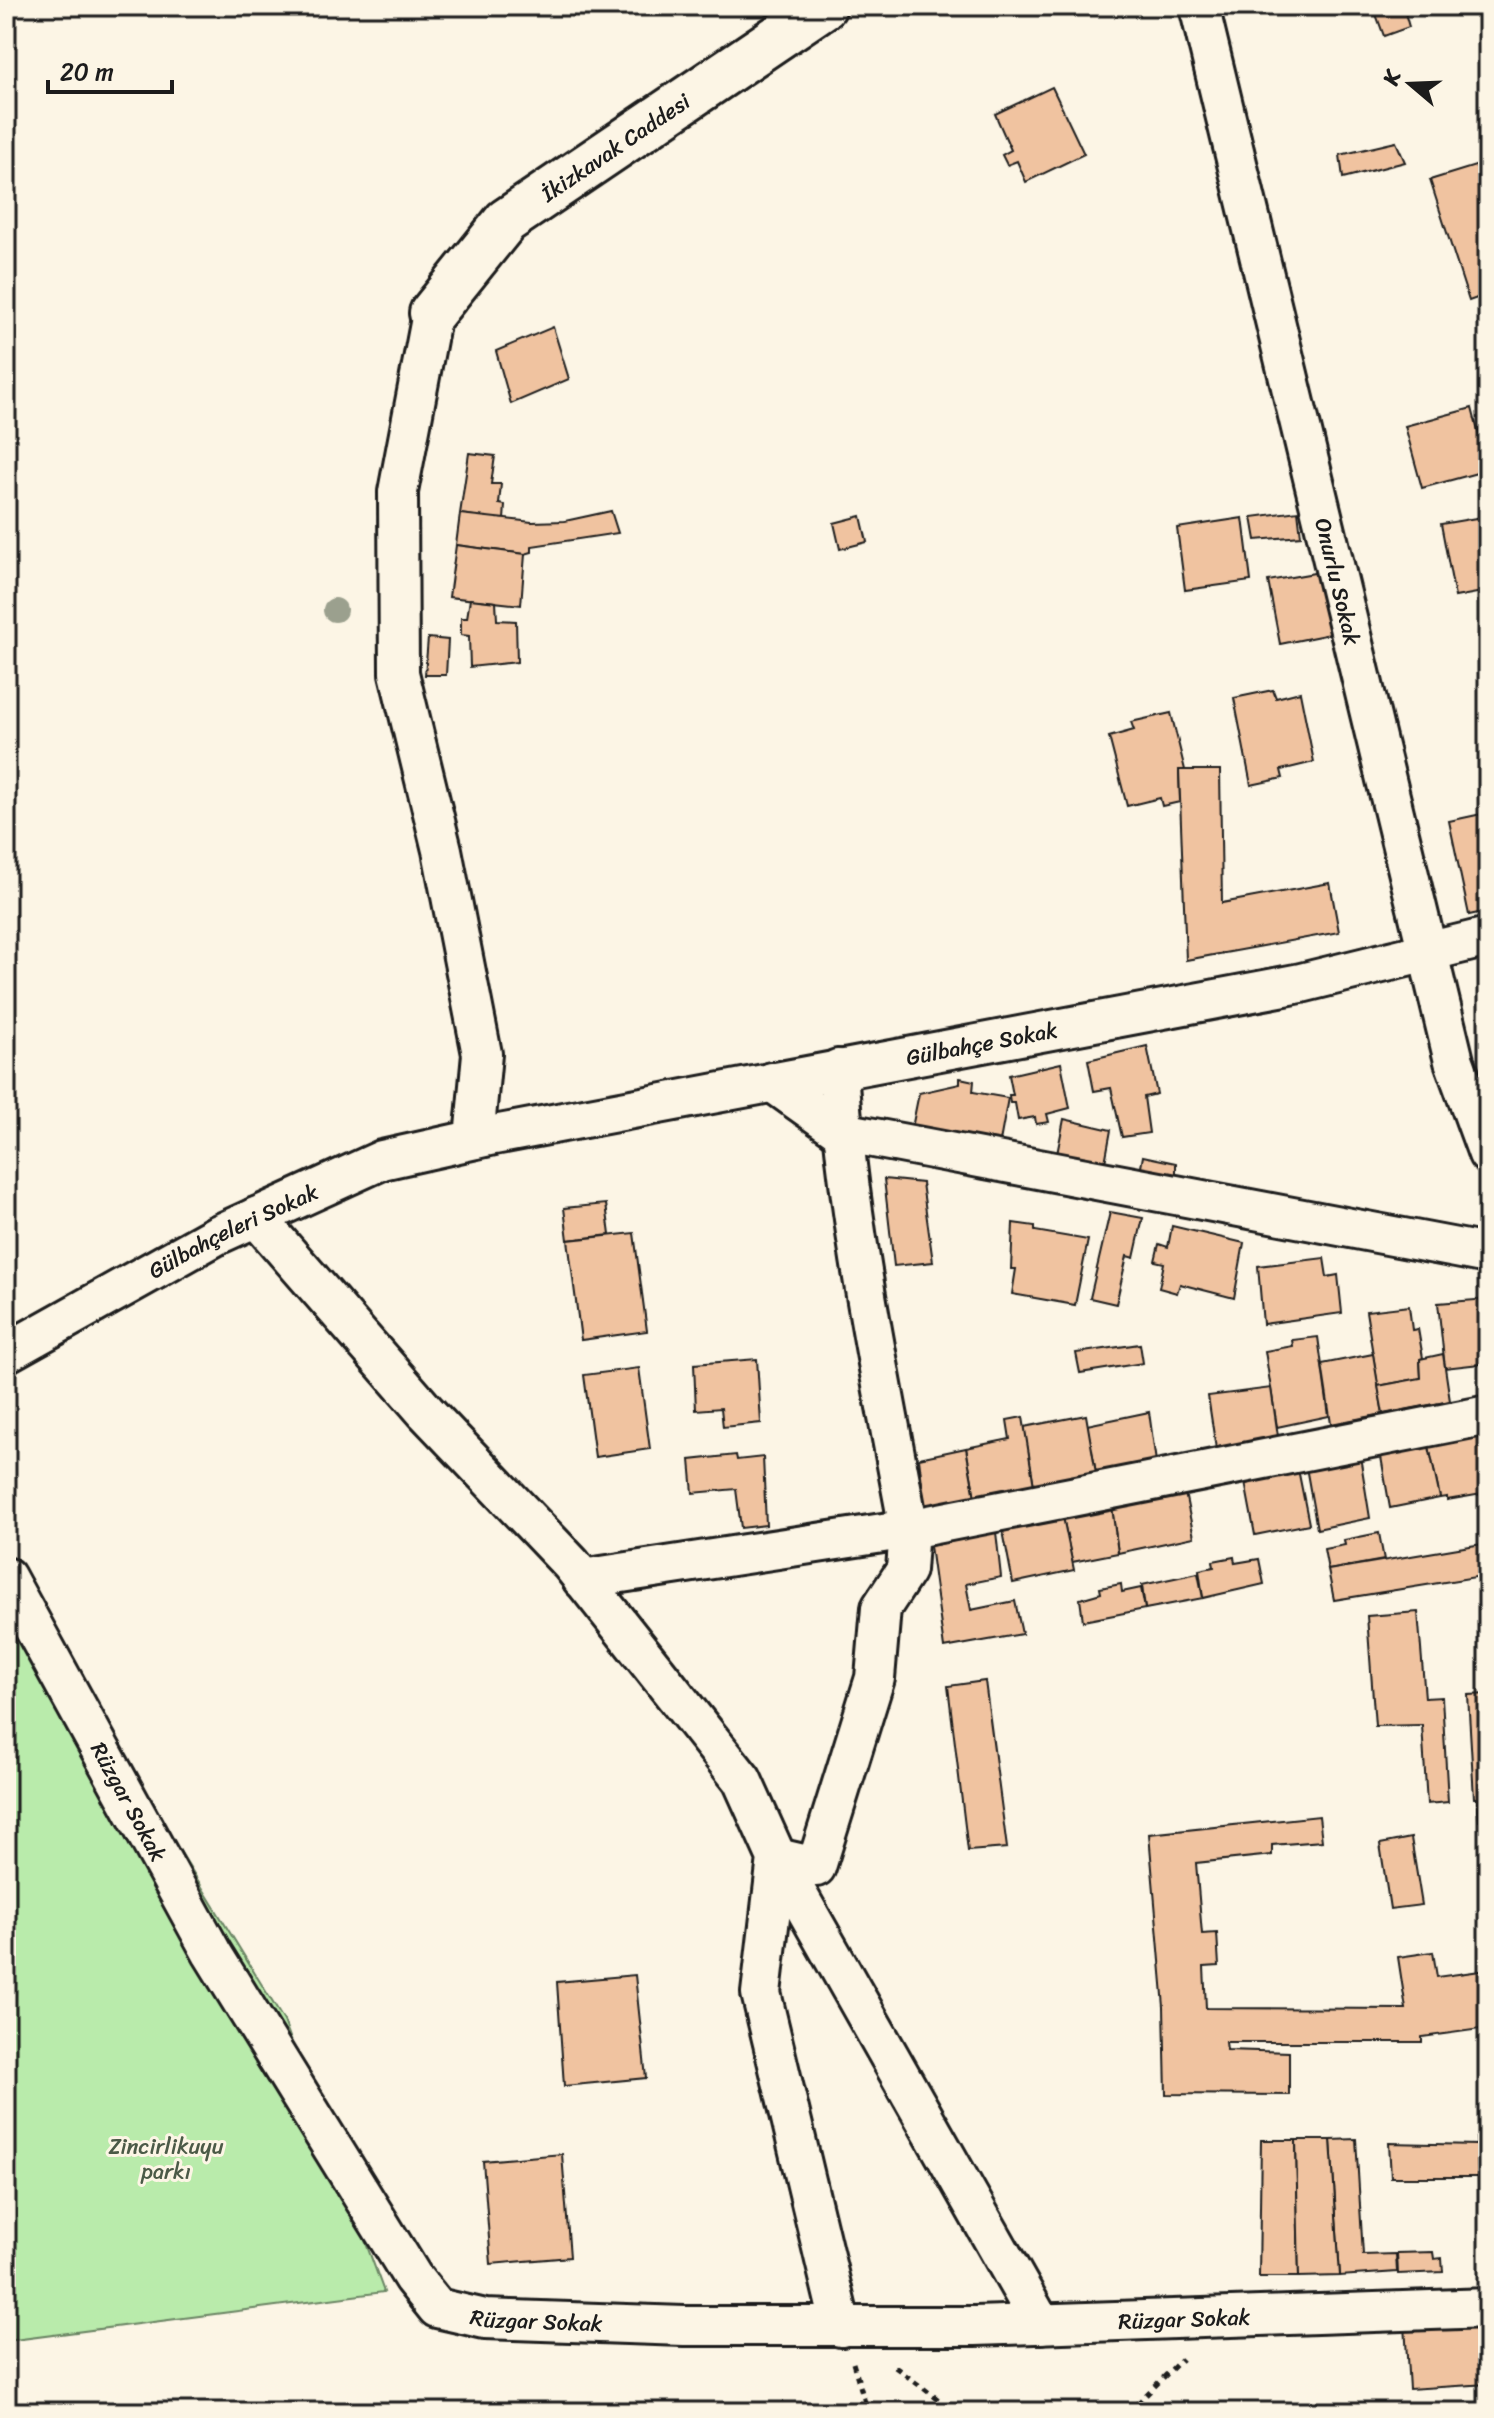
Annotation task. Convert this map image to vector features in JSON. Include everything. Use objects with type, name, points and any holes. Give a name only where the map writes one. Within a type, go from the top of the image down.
[{"type":"street","name":"İkizkavak Caddesi","points":[[432,313],[506,221],[824,6]]},
{"type":"street","name":"Onurlu Sokak","points":[[1199,6],[1454,1061],[1488,1154]]},
{"type":"street","points":[[432,313],[398,492],[399,673],[442,850],[482,1054],[474,1139]]},
{"type":"street","name":"Gülbahçe Sokak","points":[[474,1139],[1301,983],[1488,937]]},
{"type":"street","points":[[777,1858],[816,1867],[875,1678],[881,1608],[906,1570],[909,1529],[859,1257],[842,1132],[838,1069]]},
{"type":"street","points":[[772,1082],[842,1132],[1488,1254]]},
{"type":"street","name":"Gülbahçeleri Sokak","points":[[6,1353],[217,1235],[256,1217],[382,1160],[474,1139]]},
{"type":"street","points":[[256,1217],[426,1412],[582,1579],[742,1780],[777,1858],[1041,2324]]},
{"type":"street","points":[[582,1579],[909,1529],[1488,1415]]},
{"type":"street","name":"Rüzgar Sokak","points":[[6,1577],[212,1953],[413,2278],[437,2308],[485,2319],[684,2326],[841,2327],[1041,2324],[1488,2308]]},
{"type":"street","points":[[777,1858],[761,1993],[841,2327]]},
{"type":"path","points":[[1129,2412],[1224,2318]]},
{"type":"green space","name":"Zincirlikuyu parkı","points":[[6,1567],[284,2021],[384,2292],[6,2341]]},
{"type":"building","points":[[1373,6],[1403,6],[1409,27],[1384,36]]},
{"type":"building","points":[[1052,87],[1084,154],[1026,182],[1017,161],[1007,165],[1002,155],[1011,150],[995,114]]},
{"type":"building","points":[[1396,142],[1405,162],[1343,178],[1340,155]]},
{"type":"building","points":[[1488,162],[1488,294],[1469,301],[1430,180]]},
{"type":"building","points":[[553,327],[569,379],[511,404],[496,351]]},
{"type":"building","points":[[1472,408],[1488,470],[1422,488],[1405,426]]},
{"type":"building","points":[[469,453],[495,456],[491,484],[501,484],[499,504],[505,505],[504,520],[460,514]]},
{"type":"building","points":[[611,511],[618,533],[532,546],[532,552],[525,554],[456,545],[460,514],[532,522],[565,521]]},
{"type":"building","points":[[1298,511],[1301,536],[1256,540],[1252,517]]},
{"type":"building","points":[[861,516],[867,542],[840,549],[834,523]]},
{"type":"building","points":[[1488,516],[1488,591],[1455,597],[1441,524]]},
{"type":"building","points":[[1243,518],[1251,581],[1185,590],[1177,528]]},
{"type":"building","points":[[456,545],[525,554],[521,605],[449,597]]},
{"type":"building","points":[[1326,571],[1340,632],[1280,644],[1268,581]]},
{"type":"building","points":[[470,599],[496,602],[497,620],[516,621],[517,662],[470,667],[469,636],[461,635],[461,618],[467,618]]},
{"type":"building","points":[[428,638],[448,640],[446,675],[425,675]]},
{"type":"building","points":[[1273,690],[1276,698],[1300,692],[1314,762],[1281,770],[1283,778],[1251,785],[1234,698]]},
{"type":"building","points":[[1171,713],[1185,770],[1179,770],[1180,802],[1162,806],[1160,798],[1127,806],[1109,737],[1134,730],[1131,722]]},
{"type":"building","points":[[1179,770],[1220,770],[1222,903],[1330,883],[1339,932],[1186,960]]},
{"type":"building","points":[[1486,813],[1488,911],[1469,915],[1449,821]]},
{"type":"building","points":[[1147,1046],[1157,1094],[1144,1097],[1149,1133],[1122,1137],[1111,1088],[1094,1091],[1088,1060]]},
{"type":"building","points":[[1061,1063],[1070,1108],[1047,1114],[1049,1122],[1036,1124],[1035,1117],[1018,1120],[1015,1103],[1010,1103],[1009,1095],[1013,1095],[1009,1075]]},
{"type":"building","points":[[960,1078],[974,1081],[973,1092],[1008,1098],[999,1147],[912,1128],[919,1093],[960,1084]]},
{"type":"building","points":[[1064,1119],[1111,1130],[1104,1168],[1056,1159]]},
{"type":"building","points":[[1143,1156],[1176,1163],[1176,1185],[1139,1178]]},
{"type":"building","points":[[884,1179],[922,1183],[933,1262],[894,1266]]},
{"type":"building","points":[[606,1204],[610,1235],[568,1240],[564,1208]]},
{"type":"building","points":[[1110,1212],[1143,1218],[1134,1258],[1127,1256],[1116,1304],[1090,1298]]},
{"type":"building","points":[[1013,1223],[1035,1226],[1035,1231],[1088,1240],[1075,1305],[1012,1294],[1016,1269],[1011,1269]]},
{"type":"building","points":[[1172,1226],[1244,1243],[1234,1298],[1180,1284],[1177,1293],[1159,1288],[1164,1263],[1155,1261],[1159,1244],[1168,1247]]},
{"type":"building","points":[[634,1233],[647,1331],[581,1340],[568,1240]]},
{"type":"building","points":[[1324,1258],[1327,1277],[1338,1275],[1342,1313],[1263,1324],[1258,1266]]},
{"type":"building","points":[[1488,1299],[1488,1363],[1445,1368],[1438,1303]]},
{"type":"building","points":[[1409,1306],[1412,1330],[1418,1329],[1423,1358],[1420,1359],[1421,1378],[1378,1386],[1366,1311]]},
{"type":"building","points":[[1318,1337],[1329,1416],[1277,1427],[1265,1351],[1293,1346],[1292,1340]]},
{"type":"building","points":[[1140,1344],[1143,1363],[1080,1373],[1076,1353]]},
{"type":"building","points":[[1373,1354],[1383,1414],[1331,1424],[1322,1364]]},
{"type":"building","points":[[1443,1354],[1450,1401],[1383,1414],[1378,1386],[1421,1378],[1420,1359]]},
{"type":"building","points":[[757,1359],[761,1423],[723,1427],[721,1408],[696,1410],[694,1364]]},
{"type":"building","points":[[639,1368],[650,1449],[595,1457],[584,1375]]},
{"type":"building","points":[[1271,1388],[1278,1436],[1216,1449],[1208,1396]]},
{"type":"building","points":[[1149,1412],[1156,1462],[1096,1473],[1087,1425]]},
{"type":"building","points":[[1086,1415],[1096,1473],[1034,1486],[1024,1427]]},
{"type":"building","points":[[1023,1417],[1034,1486],[975,1498],[966,1448],[1010,1439],[1007,1420]]},
{"type":"building","points":[[1488,1431],[1488,1493],[1447,1500],[1447,1497],[1440,1498],[1428,1442]]},
{"type":"building","points":[[1428,1442],[1440,1498],[1390,1508],[1380,1451]]},
{"type":"building","points":[[966,1448],[975,1498],[925,1509],[919,1458]]},
{"type":"building","points":[[736,1455],[737,1460],[763,1457],[766,1525],[741,1528],[736,1489],[693,1493],[690,1460]]},
{"type":"building","points":[[1360,1456],[1370,1518],[1317,1529],[1306,1467]]},
{"type":"building","points":[[1298,1469],[1309,1524],[1255,1535],[1245,1482]]},
{"type":"building","points":[[1185,1493],[1194,1537],[1118,1553],[1112,1507]]},
{"type":"building","points":[[1112,1507],[1118,1553],[1072,1562],[1063,1517]]},
{"type":"building","points":[[1063,1517],[1074,1570],[1013,1583],[1003,1531]]},
{"type":"building","points":[[996,1532],[1001,1577],[966,1584],[971,1610],[1015,1601],[1022,1634],[944,1648],[930,1546]]},
{"type":"building","points":[[1379,1533],[1384,1560],[1328,1570],[1324,1549],[1345,1545],[1344,1540]]},
{"type":"building","points":[[1488,1543],[1488,1575],[1334,1600],[1328,1570]]},
{"type":"building","points":[[1234,1557],[1235,1563],[1259,1559],[1264,1584],[1203,1598],[1199,1570],[1214,1567],[1213,1561]]},
{"type":"building","points":[[1198,1573],[1203,1598],[1145,1609],[1142,1585]]},
{"type":"building","points":[[1121,1584],[1122,1592],[1141,1588],[1145,1609],[1083,1621],[1080,1599],[1101,1593],[1100,1588]]},
{"type":"building","points":[[1418,1612],[1425,1698],[1442,1697],[1448,1802],[1427,1804],[1422,1725],[1375,1726],[1367,1616]]},
{"type":"building","points":[[985,1681],[1007,1848],[968,1851],[948,1686]]},
{"type":"building","points":[[1488,1694],[1488,1821],[1479,1821],[1477,1798],[1474,1798],[1468,1695]]},
{"type":"building","points":[[1319,1816],[1322,1841],[1272,1845],[1272,1855],[1196,1863],[1202,1934],[1217,1933],[1219,1966],[1204,1967],[1206,2008],[1406,2009],[1398,1957],[1433,1952],[1437,1977],[1488,1970],[1488,2028],[1422,2037],[1422,2042],[1226,2042],[1227,2050],[1289,2052],[1289,2095],[1166,2094],[1164,2007],[1149,1834]]},
{"type":"building","points":[[1411,1838],[1422,1905],[1390,1909],[1380,1844]]},
{"type":"building","points":[[635,1975],[646,2078],[564,2086],[557,1982]]},
{"type":"building","points":[[1488,2137],[1488,2185],[1479,2185],[1476,2138]]},
{"type":"building","points":[[1356,2139],[1363,2255],[1396,2254],[1397,2272],[1340,2276],[1331,2140]]},
{"type":"building","points":[[1261,2140],[1296,2140],[1299,2277],[1259,2277]]},
{"type":"building","points":[[1296,2140],[1331,2140],[1340,2276],[1299,2277]]},
{"type":"building","points":[[1389,2143],[1477,2145],[1478,2177],[1391,2177]]},
{"type":"building","points":[[562,2154],[570,2257],[491,2264],[483,2161]]},
{"type":"building","points":[[1433,2252],[1434,2259],[1442,2258],[1443,2272],[1398,2274],[1397,2253]]},
{"type":"building","points":[[1488,2322],[1488,2384],[1409,2389],[1405,2325]]}]
